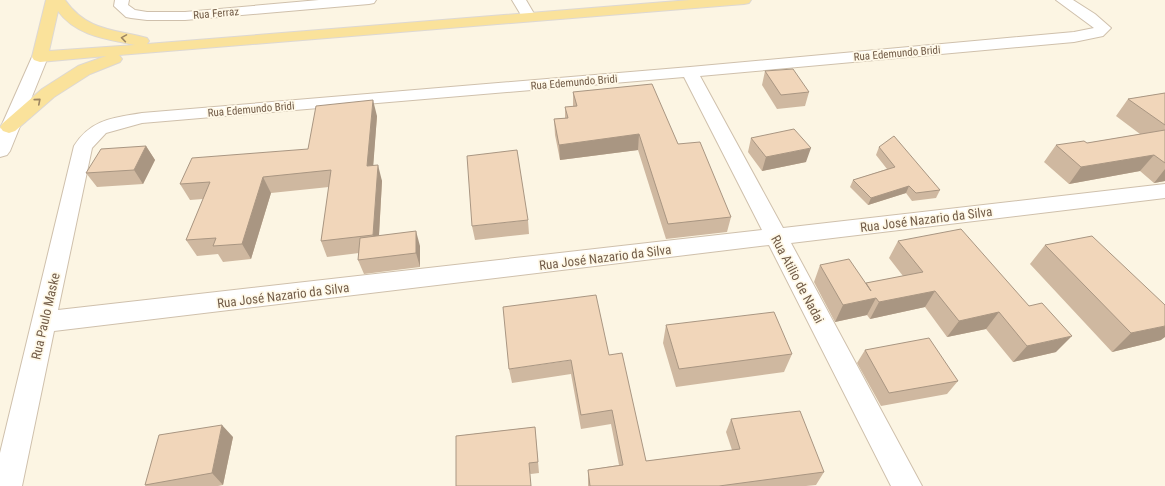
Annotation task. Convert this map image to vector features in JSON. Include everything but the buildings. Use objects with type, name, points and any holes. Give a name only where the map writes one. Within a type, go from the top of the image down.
[{"type":"main road","points":[[53,0],[40,57],[742,0]]},
{"type":"main road","points":[[58,0],[67,13],[81,25],[113,36],[176,46]]},
{"type":"main road","points":[[9,127],[48,93],[84,70],[125,55],[176,46]]},
{"type":"street","name":"Rua Ferraz","points":[[122,0],[121,6],[131,14],[146,16],[185,16],[369,0]]},
{"type":"street","points":[[185,16],[218,0]]},
{"type":"street","points":[[519,0],[529,17]]},
{"type":"street","name":"Rua Edemundo Bridi","points":[[83,146],[99,130],[116,123],[142,118],[1074,38],[1098,33],[1103,28],[1090,17],[1063,0]]},
{"type":"street","points":[[0,151],[40,57]]},
{"type":"street","name":"Rua Atilio de Nadai","points":[[690,72],[907,486]]},
{"type":"street","name":"Rua Paulo Maske","points":[[7,486],[83,146]]},
{"type":"street","name":"Rua José Nazario da Silva","points":[[44,322],[1165,191]]}]
